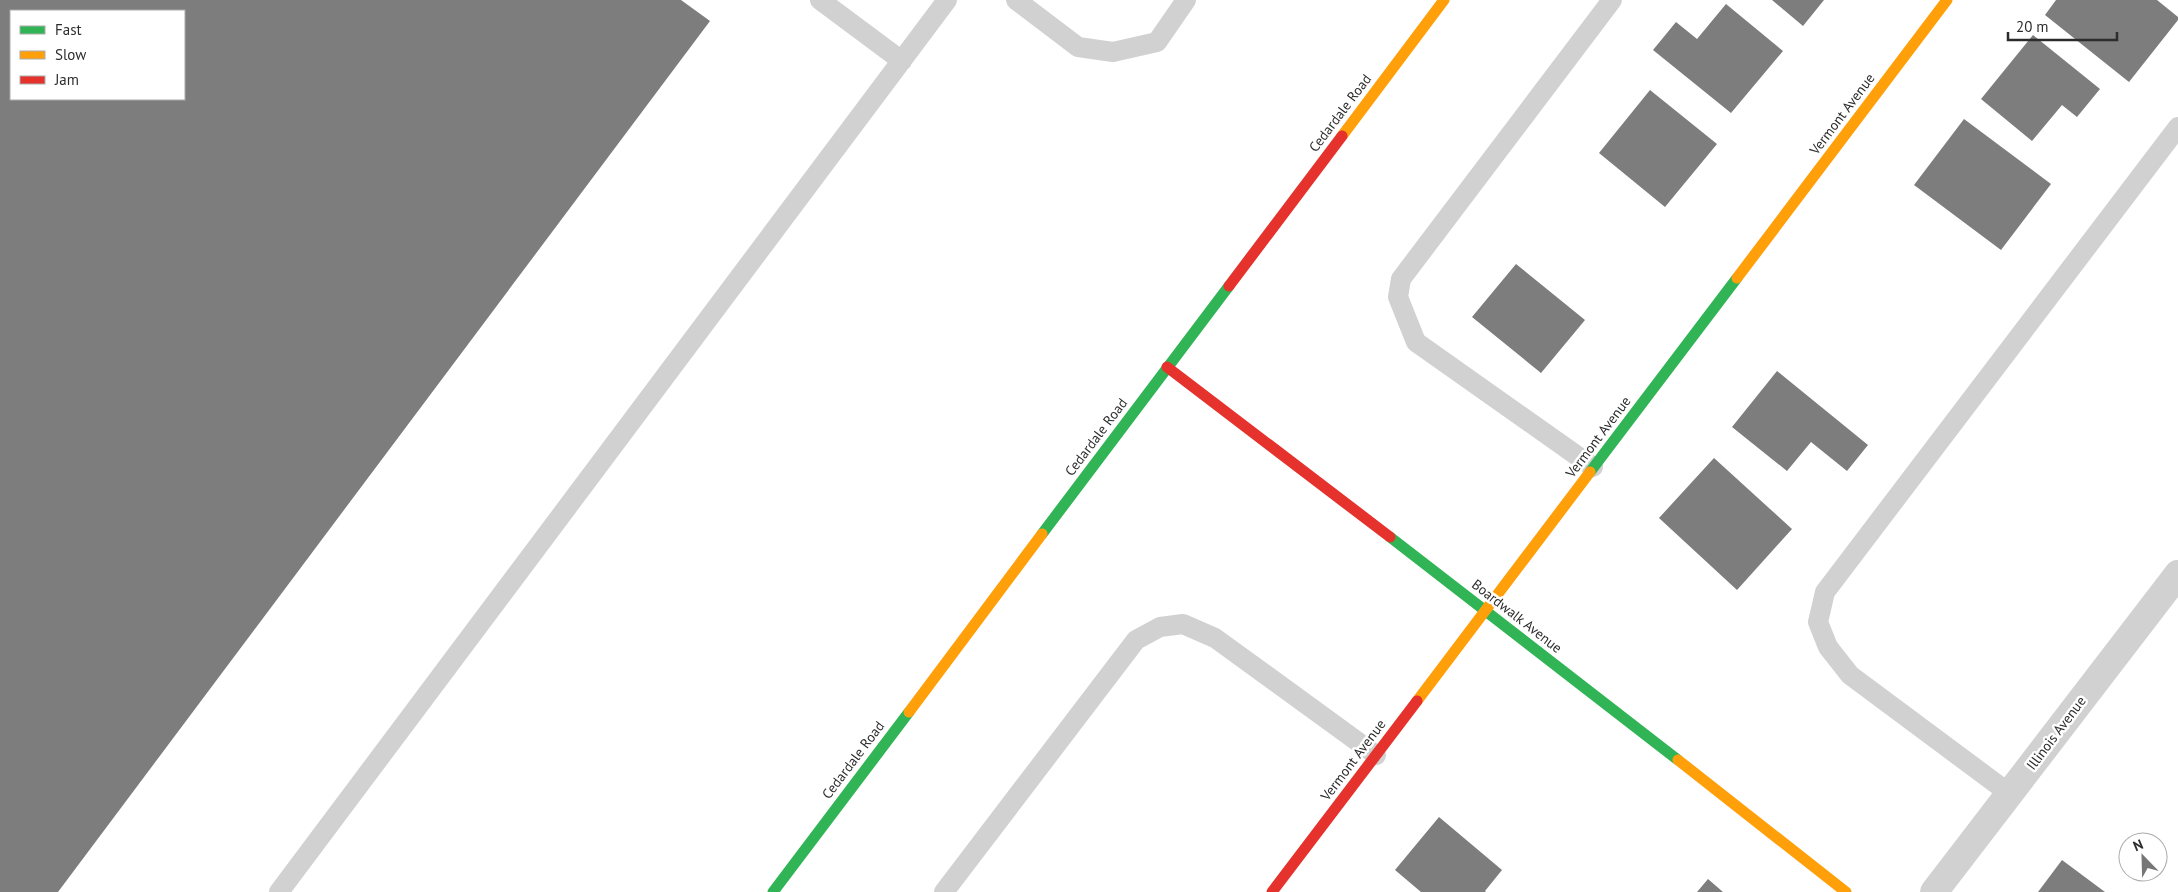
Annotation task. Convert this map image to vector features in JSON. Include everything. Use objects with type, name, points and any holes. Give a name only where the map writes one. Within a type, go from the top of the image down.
[{"type":"street","name":"Cedardale Road","points":[[773,892],[1444,0]]},
{"type":"street","name":"Vermont Avenue","points":[[1272,892],[1947,0]]},
{"type":"street","name":"Boardwalk Avenue","points":[[1168,367],[1486,610],[1846,892]]},
{"type":"street","name":"Illinois Avenue","points":[[1934,892],[2178,574]]},
{"type":"lane","points":[[820,0],[902,61]]},
{"type":"lane","points":[[280,892],[947,0]]},
{"type":"lane","points":[[1016,0],[1078,46],[1113,52],[1157,42],[1186,0]]},
{"type":"lane","points":[[1594,467],[1416,342],[1398,297],[1400,278],[1612,0]]},
{"type":"lane","points":[[2010,794],[1850,675],[1828,647],[1818,622],[1825,592],[2178,127]]},
{"type":"lane","points":[[944,892],[1136,640],[1160,627],[1183,624],[1215,638],[1376,755]]},
{"type":"building","points":[[0,0],[681,0],[710,21],[58,892],[0,892]]},
{"type":"building","points":[[1772,0],[1824,0],[1803,26]]},
{"type":"building","points":[[2056,0],[2157,0],[2178,17],[2178,20],[2129,82],[2045,15]]},
{"type":"building","points":[[1726,4],[1783,51],[1731,113],[1653,50],[1676,22],[1697,39]]},
{"type":"building","points":[[2033,35],[2100,89],[2077,117],[2062,105],[2032,141],[1981,99]]},
{"type":"building","points":[[1650,90],[1717,144],[1665,207],[1599,153]]},
{"type":"building","points":[[1964,119],[2051,184],[2001,250],[1914,185]]},
{"type":"building","points":[[1516,264],[1585,320],[1541,373],[1472,317]]},
{"type":"building","points":[[1777,371],[1868,445],[1847,471],[1811,442],[1787,471],[1732,427]]},
{"type":"building","points":[[1714,458],[1792,529],[1737,590],[1659,518]]},
{"type":"building","points":[[1439,817],[1502,870],[1486,892],[1421,892],[1395,870]]},
{"type":"building","points":[[2062,860],[2105,892],[2038,892]]},
{"type":"building","points":[[1708,879],[1723,892],[1697,892]]},
{"type":"traffic: fast","points":[[1590,472],[1737,278]]},
{"type":"traffic: fast","points":[[1042,534],[1229,286]]},
{"type":"traffic: fast","points":[[1390,537],[1678,760]]},
{"type":"traffic: fast","points":[[773,892],[909,712]]},
{"type":"traffic: slow","points":[[1342,136],[1444,0]]},
{"type":"traffic: slow","points":[[1737,278],[1947,0]]},
{"type":"traffic: slow","points":[[1417,701],[1590,472]]},
{"type":"traffic: slow","points":[[909,712],[1042,534]]},
{"type":"traffic: slow","points":[[1678,760],[1846,892]]},
{"type":"traffic: jam","points":[[1229,286],[1342,136]]},
{"type":"traffic: jam","points":[[1167,367],[1390,537]]},
{"type":"traffic: jam","points":[[1272,892],[1417,701]]}]
